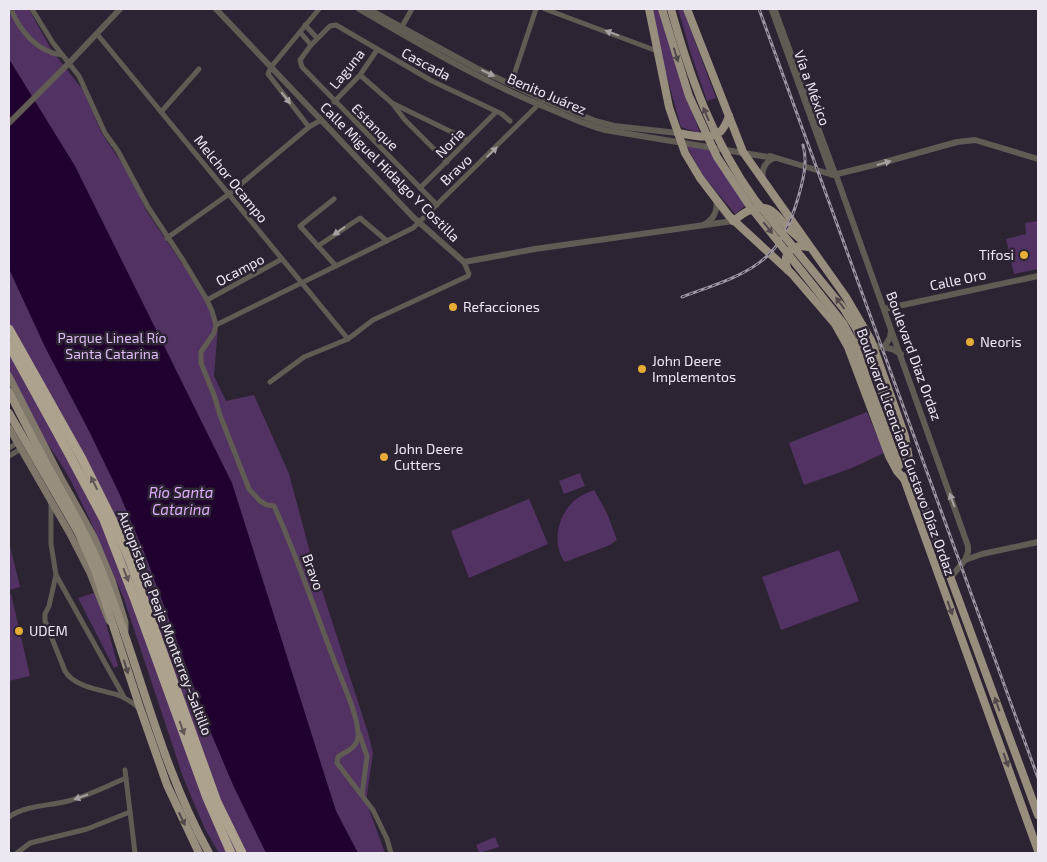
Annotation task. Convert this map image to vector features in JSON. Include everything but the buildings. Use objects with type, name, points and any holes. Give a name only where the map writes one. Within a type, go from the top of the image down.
[{"type":"highway","name":"Autopista de Peaje Monterrey-Saltillo","points":[[9,329],[82,459],[113,521],[135,576],[217,802],[242,853]]},
{"type":"highway","name":"Autopista de Peaje Monterrey-Saltillo","points":[[9,345],[70,454],[104,520],[136,600],[208,798],[231,853]]},
{"type":"main road","points":[[649,9],[669,107],[681,142],[694,168],[733,221],[792,274],[822,307],[841,333],[889,456],[904,479]]},
{"type":"main road","name":"Boulevard Licenciado Gustavo Díaz Ordaz","points":[[662,9],[689,96],[717,156],[749,205],[843,323],[857,349],[1038,851]]},
{"type":"main road","name":"Boulevard Licenciado Gustavo Díaz Ordaz","points":[[671,9],[697,93],[724,152],[754,200],[844,309],[856,328],[877,378],[1038,815]]},
{"type":"main road","points":[[687,9],[716,86],[744,152],[854,310],[870,340],[905,436],[911,470]]},
{"type":"main road","points":[[678,133],[704,137],[716,134],[723,129],[729,116]]},
{"type":"main road","points":[[733,221],[751,210],[767,208],[776,213],[796,236],[811,248]]},
{"type":"main road","points":[[792,274],[786,263],[790,251],[802,246],[811,248]]},
{"type":"main road","points":[[9,376],[61,478],[97,543],[112,580],[125,622],[125,633]]},
{"type":"main road","points":[[9,392],[88,539],[101,567],[116,620],[117,638]]},
{"type":"main road","points":[[9,413],[78,532],[116,620],[125,633],[164,753],[189,815],[209,853]]},
{"type":"main road","points":[[9,428],[81,554],[105,614],[117,638],[167,785],[199,853]]},
{"type":"street","points":[[11,9],[31,40],[48,52],[62,55]]},
{"type":"street","points":[[32,9],[62,55],[79,76],[105,133],[118,150],[148,207],[167,238],[184,260],[207,300],[216,325]]},
{"type":"street","points":[[9,123],[120,9]]},
{"type":"street","name":"Calle Miguel Hidalgo Y Costilla","points":[[216,9],[420,223],[464,262]]},
{"type":"street","points":[[309,127],[268,74],[271,67],[319,9]]},
{"type":"street","name":"Benito Juárez","points":[[359,9],[511,84],[541,102]]},
{"type":"street","name":"Benito Juárez","points":[[368,9],[477,76],[605,130],[774,158]]},
{"type":"street","points":[[400,29],[412,9]]},
{"type":"street","points":[[511,84],[536,9]]},
{"type":"street","points":[[545,9],[657,51]]},
{"type":"street","points":[[771,9],[779,24],[834,175]]},
{"type":"street","points":[[776,9],[779,24]]},
{"type":"street","points":[[300,32],[311,45],[317,38],[305,25]]},
{"type":"street","name":"Cascada","points":[[317,38],[332,25],[336,25],[432,81],[506,117],[510,122]]},
{"type":"street","name":"Melchor Ocampo","points":[[97,34],[348,339]]},
{"type":"street","name":"Estanque","points":[[311,45],[299,62],[304,70],[437,205]]},
{"type":"street","name":"Laguna","points":[[334,102],[360,75],[377,50]]},
{"type":"street","points":[[161,112],[199,69]]},
{"type":"street","points":[[360,75],[392,103],[405,120],[447,162]]},
{"type":"street","points":[[716,86],[744,145],[749,150],[834,175],[964,140],[975,140],[1038,159]]},
{"type":"street","name":"Bravo","points":[[362,795],[367,756],[347,695],[274,506],[260,501],[249,489],[200,363],[201,352],[214,333],[216,325],[420,223],[541,102]]},
{"type":"street","points":[[392,103],[468,140]]},
{"type":"street","name":"Noria","points":[[420,188],[496,113]]},
{"type":"street","name":"Benito Juárez","points":[[577,117],[605,125],[678,133]]},
{"type":"street","points":[[167,238],[229,194],[309,127],[321,120]]},
{"type":"street","points":[[763,181],[762,169],[769,160],[774,158]]},
{"type":"street","name":"Boulevard Diaz Ordaz","points":[[834,175],[901,354],[968,546]]},
{"type":"street","points":[[700,226],[714,216],[715,198]]},
{"type":"street","points":[[334,199],[301,224],[301,226],[336,266]]},
{"type":"street","points":[[318,246],[360,218],[387,241]]},
{"type":"street","points":[[270,382],[304,357],[348,339],[373,320],[468,276],[469,274],[464,262],[543,247],[733,221]]},
{"type":"street","name":"Ocampo","points":[[207,300],[282,260]]},
{"type":"street","name":"Calle Oro","points":[[884,309],[1038,276]]},
{"type":"street","points":[[884,347],[890,338],[890,326]]},
{"type":"street","points":[[870,340],[880,348],[896,350],[901,354]]},
{"type":"street","points":[[9,448],[19,446]]},
{"type":"street","points":[[9,456],[19,446]]},
{"type":"street","points":[[51,500],[51,544],[56,575],[125,698]]},
{"type":"street","points":[[965,560],[982,554],[1038,542]]},
{"type":"street","points":[[968,546],[982,554]]},
{"type":"street","points":[[951,577],[965,560],[968,546]]},
{"type":"street","points":[[56,575],[45,619],[66,673],[68,676],[94,690],[125,698],[140,708]]},
{"type":"street","points":[[358,730],[356,744],[338,757],[337,760],[339,766],[362,795],[381,826],[391,853]]},
{"type":"street","points":[[125,770],[135,853]]},
{"type":"street","points":[[9,817],[23,810],[84,796],[126,778]]},
{"type":"street","points":[[17,853],[30,843],[87,829],[130,812]]},
{"type":"green space","name":"Parque Lineal Río Santa Catarina","points":[[9,9],[29,9],[52,51],[83,90],[102,134],[129,174],[147,212],[198,287],[218,326],[214,376],[226,401],[254,395],[289,474],[311,556],[368,733],[373,753],[366,801],[385,853],[219,853],[205,829],[183,777],[124,599],[91,522],[58,459],[9,389]]},
{"type":"green space","points":[[652,9],[659,9],[678,74],[700,133],[681,127],[663,63]]},
{"type":"green space","points":[[678,9],[683,9],[716,98],[707,101]]},
{"type":"green space","points":[[686,145],[709,149],[745,206],[735,214],[702,174]]},
{"type":"green space","name":"Tifosi","points":[[1038,221],[1038,269],[1014,274],[1006,239],[1026,234],[1025,223]]},
{"type":"green space","points":[[867,412],[884,453],[852,468],[804,485],[789,443]]},
{"type":"green space","points":[[580,473],[585,486],[564,494],[559,481]]},
{"type":"green space","points":[[594,490],[607,513],[617,540],[610,545],[565,562],[558,548],[557,540],[562,517],[573,502]]},
{"type":"green space","points":[[529,499],[548,544],[469,578],[451,531]]},
{"type":"green space","points":[[9,542],[20,587],[9,590]]},
{"type":"green space","points":[[839,550],[859,601],[781,630],[762,577]]},
{"type":"green space","points":[[94,593],[105,620],[118,666],[114,668],[78,598]]},
{"type":"green space","points":[[11,594],[30,676],[9,681],[9,595]]},
{"type":"green space","points":[[495,837],[499,847],[479,853],[476,845]]},
{"type":"water","name":"Río Santa Catarina","points":[[9,59],[75,166],[232,483],[336,811],[358,853],[266,853],[233,785],[211,733],[144,552],[119,493],[45,347],[9,269]]},
{"type":"railway","points":[[759,9],[1038,778]]},
{"type":"railway","points":[[682,297],[747,271],[765,258],[777,245],[790,222],[802,185],[805,165],[803,145]]},
{"type":"place","name":"Tifosi","points":[[1024,255]]},
{"type":"place","name":"Refacciones","points":[[453,307]]},
{"type":"place","name":"Neoris","points":[[970,342]]},
{"type":"place","name":"John Deere Implementos","points":[[642,369]]},
{"type":"place","name":"John Deere Cutters","points":[[384,457]]},
{"type":"place","name":"UDEM","points":[[19,631]]}]
